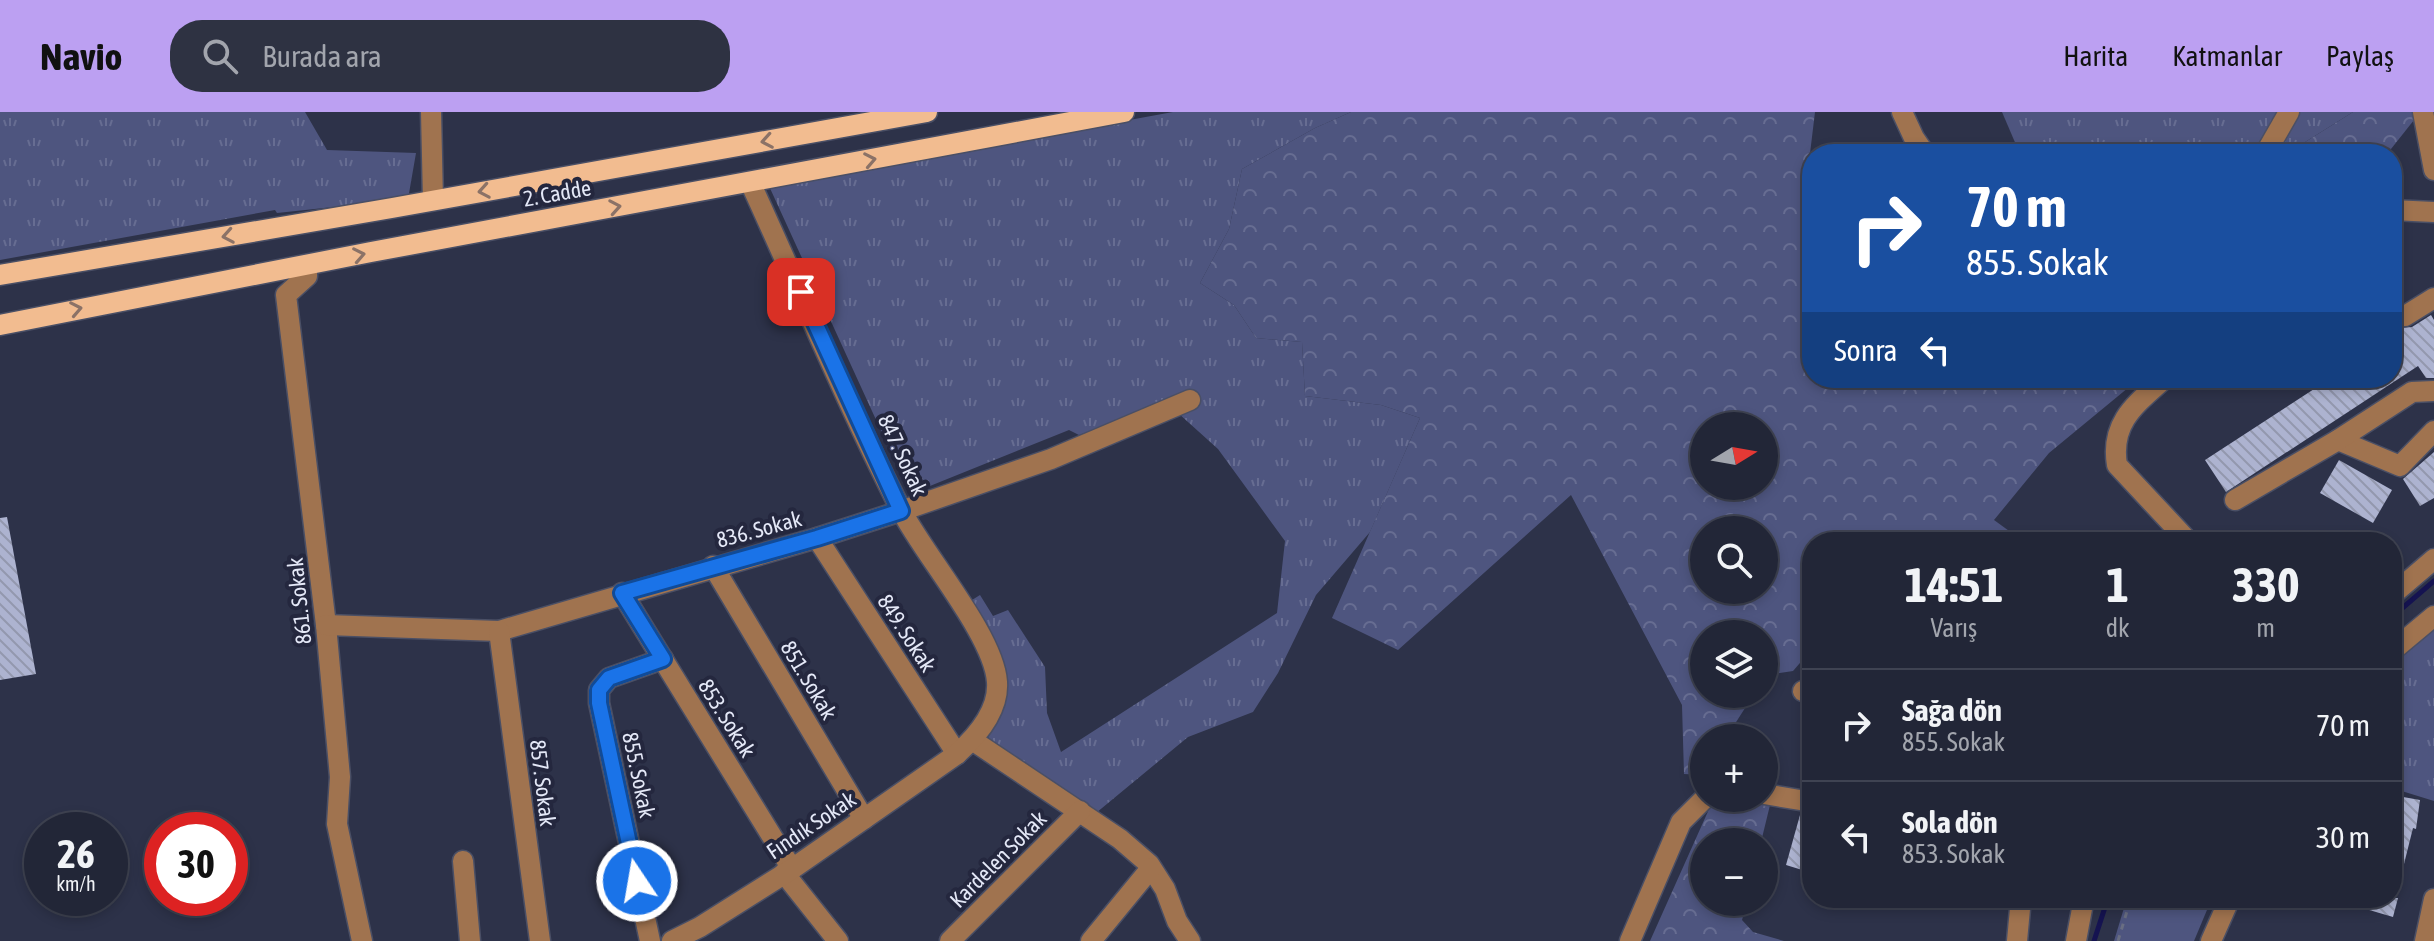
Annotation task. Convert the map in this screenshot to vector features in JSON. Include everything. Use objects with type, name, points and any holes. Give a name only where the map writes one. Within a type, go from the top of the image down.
[{"type":"main road","name":"2. Cadde","points":[[0,275],[927,112]]},
{"type":"main road","name":"2. Cadde","points":[[0,325],[1124,112]]},
{"type":"street","points":[[1902,112],[1918,144]]},
{"type":"street","points":[[2271,144],[2289,112]]},
{"type":"street","points":[[2423,112],[2434,170]]},
{"type":"street","points":[[432,113],[433,200]]},
{"type":"street","name":"847. Sokak","points":[[750,182],[901,511],[993,662],[996,698],[984,725],[964,747]]},
{"type":"street","points":[[2402,210],[2434,212]]},
{"type":"street","name":"861. Sokak","points":[[307,265],[307,276],[286,295],[326,625],[340,777],[337,824],[362,941]]},
{"type":"street","points":[[2405,316],[2434,298]]},
{"type":"street","points":[[2155,388],[2123,421],[2116,438],[2117,465],[2180,532]]},
{"type":"street","points":[[2235,500],[2338,440],[2412,392],[2434,391]]},
{"type":"street","name":"836. Sokak","points":[[326,625],[499,631],[901,511],[1051,459],[1190,400]]},
{"type":"street","points":[[2338,440],[2400,466],[2434,431]]},
{"type":"street","name":"849. Sokak","points":[[817,538],[964,747]]},
{"type":"street","points":[[2402,586],[2434,559]]},
{"type":"street","name":"851. Sokak","points":[[713,566],[864,819]]},
{"type":"street","name":"853. Sokak","points":[[622,593],[788,871]]},
{"type":"street","points":[[2402,643],[2434,616]]},
{"type":"street","name":"857. Sokak","points":[[499,631],[540,941]]},
{"type":"street","name":"855. Sokak","points":[[650,941],[599,703],[599,690],[609,678],[663,659]]},
{"type":"street","points":[[964,747],[1080,811],[1120,839],[1151,868],[1165,889],[1177,921],[1190,941]]},
{"type":"street","name":"Fındık Sokak","points":[[672,941],[700,927],[788,871],[964,747]]},
{"type":"street","points":[[1778,796],[1802,800]]},
{"type":"street","name":"Kardelen Sokak","points":[[950,941],[1080,811]]},
{"type":"street","points":[[1630,941],[1681,822],[1691,812]]},
{"type":"street","points":[[463,861],[470,941]]},
{"type":"street","points":[[1091,941],[1151,868]]},
{"type":"street","points":[[788,871],[838,941]]},
{"type":"street","points":[[2425,941],[2434,899]]},
{"type":"street","points":[[2017,941],[2020,908]]},
{"type":"street","points":[[2076,941],[2082,908]]},
{"type":"street","points":[[2211,941],[2226,908]]},
{"type":"path","points":[[2118,941],[2128,908]]},
{"type":"green space","points":[[0,112],[305,112],[327,150],[416,153],[408,199],[277,213],[275,210],[0,260]]},
{"type":"green space","points":[[1173,112],[1351,112],[1315,128],[1242,169],[1229,229],[1200,283],[1234,305],[1256,338],[1302,342],[1305,396],[1381,405],[1420,418],[1370,532],[1316,595],[1278,673],[1253,712],[1188,737],[1096,813],[988,743],[996,654],[972,600],[980,595],[993,616],[1008,610],[1045,667],[1047,713],[1061,752],[1277,613],[1285,541],[1218,449],[1168,404],[1079,435],[1069,430],[910,494],[769,186]]},
{"type":"green space","points":[[1351,112],[1815,112],[1811,144],[1802,144],[1802,388],[2128,388],[2049,453],[1994,520],[2010,532],[1802,532],[1802,661],[1793,671],[1778,673],[1778,620],[1690,620],[1690,708],[1745,708],[1735,724],[1690,724],[1690,774],[1684,774],[1682,705],[1571,495],[1398,650],[1332,618],[1420,418],[1381,405],[1305,396],[1302,342],[1256,338],[1234,305],[1200,283],[1229,229],[1242,169],[1315,128]]},
{"type":"green space","points":[[2002,112],[2287,112],[2266,144],[2016,144]]},
{"type":"green space","points":[[2294,112],[2353,112],[2302,144],[2275,144]]},
{"type":"green space","points":[[2353,112],[2413,112],[2414,120],[2395,144],[2302,144]]},
{"type":"green space","points":[[2434,627],[2434,801],[2402,791],[2402,650]]},
{"type":"green space","points":[[1708,812],[1768,812],[1764,828],[1701,828]]},
{"type":"green space","points":[[1690,852],[1690,916],[1743,916],[1742,920],[1753,932],[1784,941],[1650,941]]},
{"type":"green space","points":[[2124,908],[2208,908],[2194,941],[2114,941]]},
{"type":"building","points":[[2431,315],[2434,320],[2434,378],[2426,378],[2418,366],[2402,376],[2402,328],[2412,327]]},
{"type":"building","points":[[2316,388],[2384,388],[2226,492],[2205,460]]},
{"type":"building","points":[[2434,452],[2434,498],[2420,506],[2403,479]]},
{"type":"building","points":[[2339,460],[2392,490],[2373,523],[2320,493]]},
{"type":"building","points":[[7,517],[36,674],[0,680],[0,518]]},
{"type":"building","points":[[2402,797],[2420,800],[2416,829],[2413,828],[2402,872]]},
{"type":"building","points":[[1800,815],[1802,816],[1802,870],[1786,865]]},
{"type":"building","points":[[2362,908],[2395,908],[2393,917]]},
{"type":"waterway","points":[[2402,608],[2434,581]]},
{"type":"waterway","points":[[2094,941],[2105,908]]},
{"type":"route","points":[[637,881],[599,703],[599,690],[609,678],[663,659],[622,593],[901,511],[801,292]]}]
